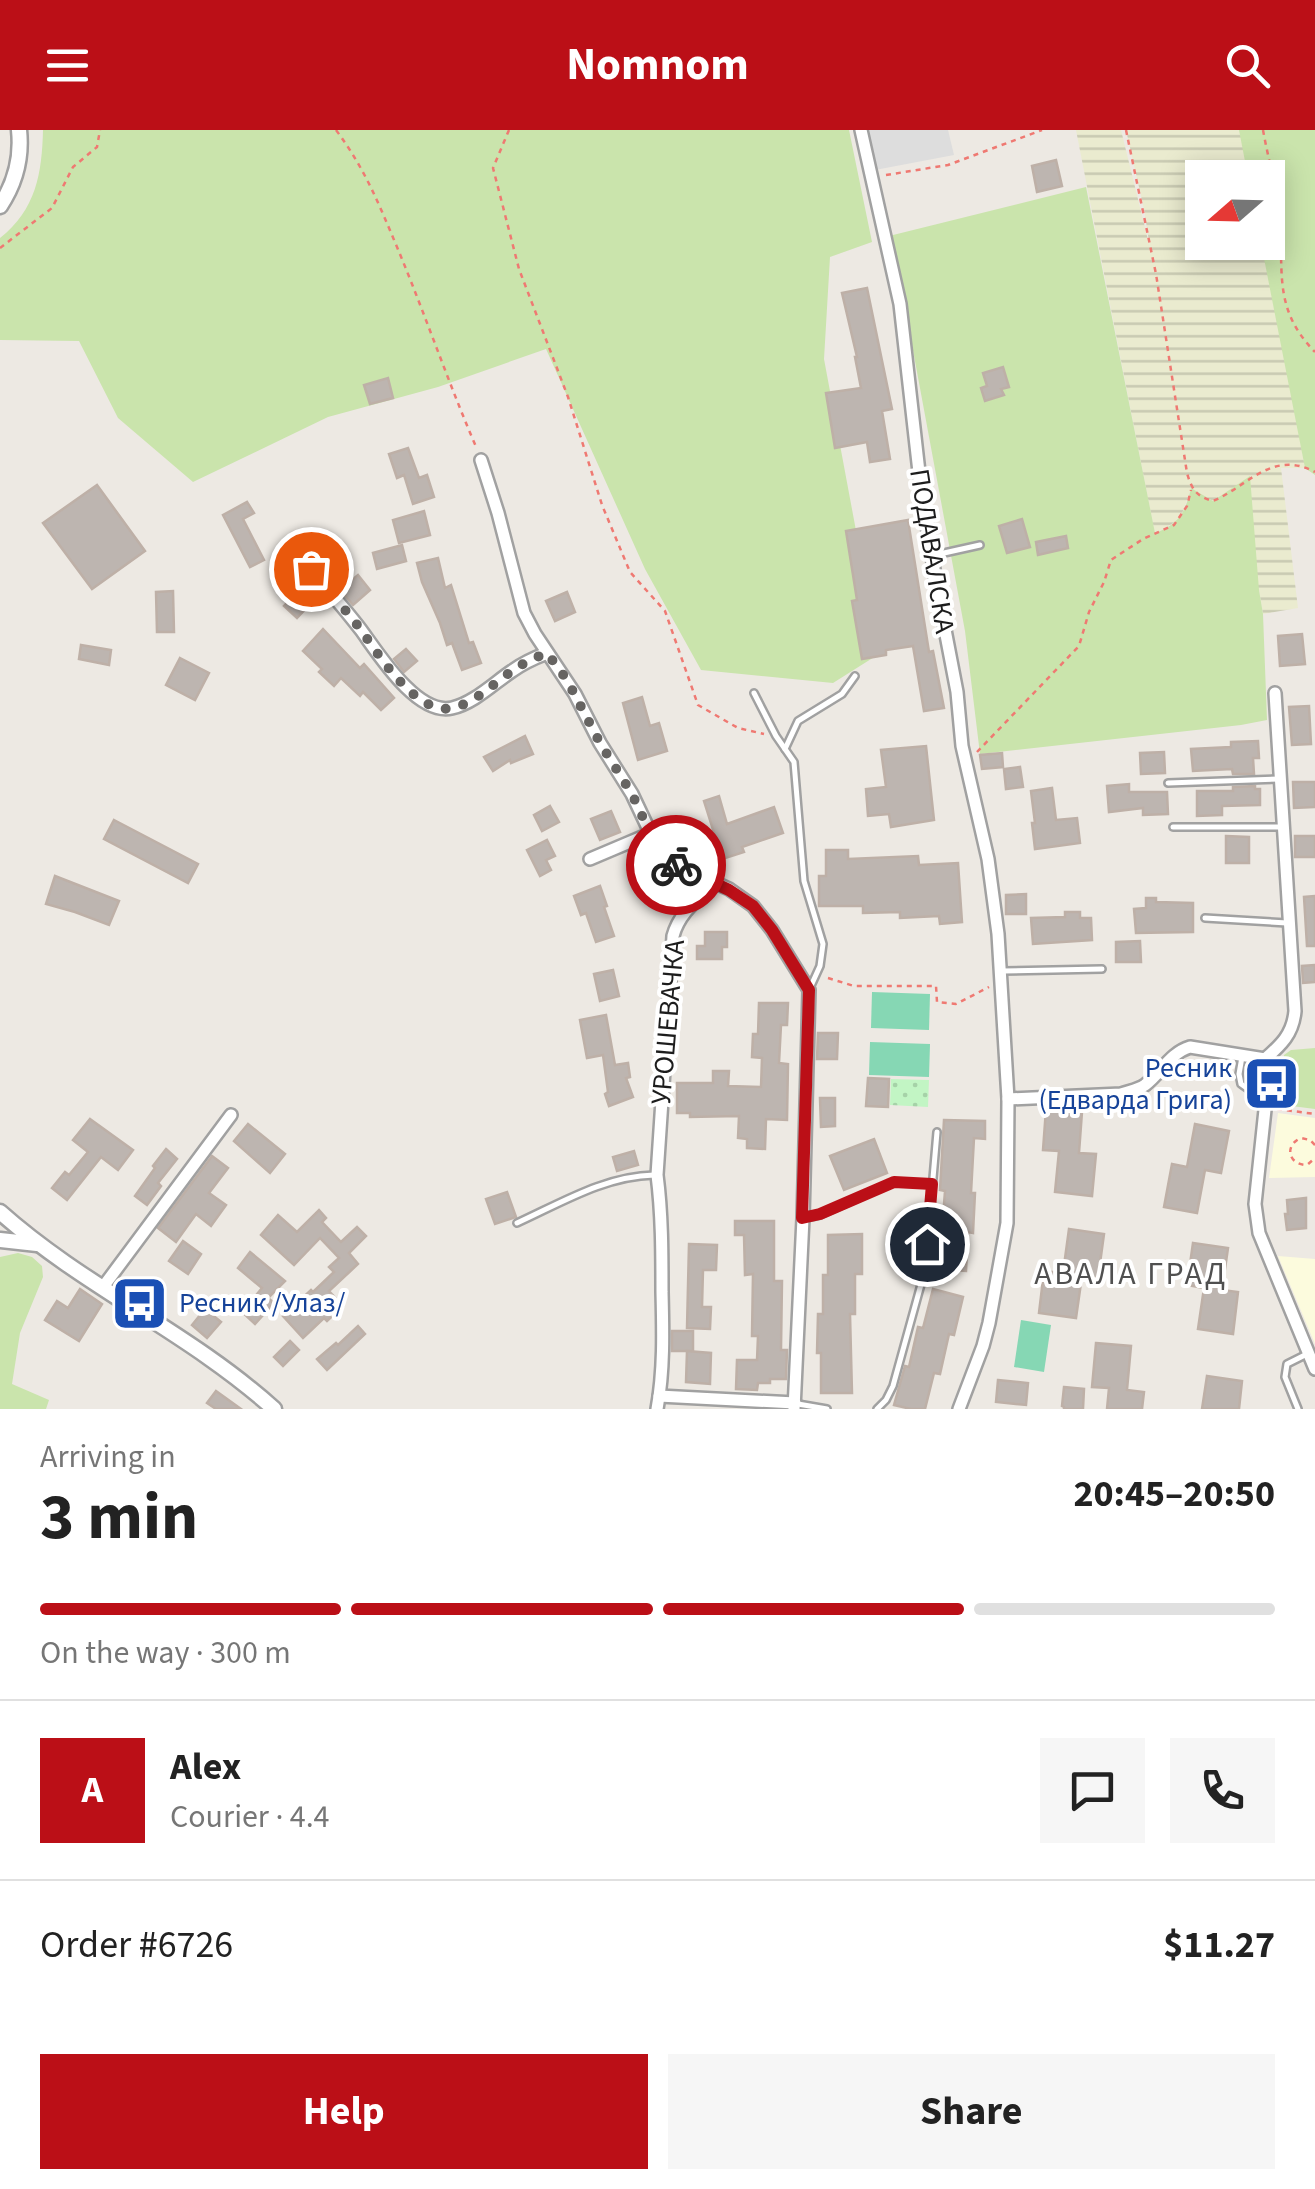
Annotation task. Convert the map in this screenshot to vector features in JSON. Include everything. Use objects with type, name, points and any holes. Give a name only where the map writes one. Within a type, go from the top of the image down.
[{"type":"street","points":[[0,206],[16,173],[19,130]]},
{"type":"street","name":"ПОДАВАЛСКА","points":[[861,130],[900,304],[916,453],[966,764],[988,858],[1000,972],[1008,1099],[1008,1193],[1002,1254],[983,1346],[959,1409]]},
{"type":"street","points":[[481,460],[528,623],[567,680],[632,794],[649,834],[674,864],[737,894],[760,913],[809,990],[794,1406],[658,1403]]},
{"type":"street","points":[[311,569],[388,670],[404,687],[438,707],[450,709],[464,704],[526,662],[547,653]]},
{"type":"street","points":[[1265,1059],[1285,1040],[1294,1022],[1295,990],[1275,692]]},
{"type":"street","points":[[590,859],[649,834]]},
{"type":"street","name":"УРОШЕВАЧКА","points":[[658,1403],[662,1210],[657,1175],[674,936],[683,914],[714,883]]},
{"type":"street","points":[[1008,1099],[1136,1090],[1181,1050],[1190,1047],[1265,1059]]},
{"type":"street","points":[[1265,1059],[1269,1072],[1255,1218],[1315,1369]]},
{"type":"street","points":[[103,1287],[232,1115]]},
{"type":"street","points":[[0,1212],[38,1244],[226,1370],[274,1409]]},
{"type":"street","points":[[0,1240],[38,1244]]},
{"type":"lane","points":[[932,556],[980,545]]},
{"type":"lane","points":[[785,749],[798,721],[842,694],[856,676]]},
{"type":"lane","points":[[754,693],[794,762],[804,881],[823,944],[809,990]]},
{"type":"lane","points":[[1168,783],[1281,779]]},
{"type":"lane","points":[[1173,827],[1284,827]]},
{"type":"lane","points":[[1205,918],[1290,923]]},
{"type":"lane","points":[[1000,972],[1102,968]]},
{"type":"lane","points":[[1242,1055],[1241,1084],[1264,1104]]},
{"type":"lane","points":[[877,1409],[893,1386],[925,1270],[938,1132]]},
{"type":"lane","points":[[517,1223],[596,1187],[630,1176],[657,1175]]},
{"type":"lane","points":[[802,1218],[894,1182],[932,1184]]},
{"type":"lane","points":[[1298,1409],[1285,1368],[1308,1354]]},
{"type":"lane","points":[[794,1406],[826,1409]]},
{"type":"path","points":[[0,248],[52,208],[73,167],[97,147],[100,130]]},
{"type":"path","points":[[336,130],[377,198],[481,460]]},
{"type":"path","points":[[509,130],[493,168],[519,269],[568,396],[602,505],[630,572],[665,611],[698,705],[738,728],[776,736]]},
{"type":"path","points":[[872,178],[948,165],[1042,130]]},
{"type":"path","points":[[1126,130],[1159,288],[1192,488],[1199,497],[1212,501],[1270,468],[1292,466],[1315,472]]},
{"type":"path","points":[[1263,130],[1280,218],[1280,269],[1288,310],[1292,324],[1315,352]]},
{"type":"path","points":[[966,764],[1080,646],[1111,560],[1174,525],[1192,488]]},
{"type":"path","points":[[816,975],[854,986],[936,986],[937,1002],[956,1004],[987,990],[1000,972]]},
{"type":"path","points":[[1264,1104],[1315,1114]]},
{"type":"path","points":[[1315,1145],[1302,1138],[1293,1142],[1290,1150],[1298,1164],[1315,1159]]},
{"type":"shaded area","points":[[864,130],[948,130],[954,155],[875,170]]},
{"type":"shaded area","points":[[1076,130],[1121,130],[1150,248],[1126,130],[1244,130],[1250,160],[1185,160],[1185,260],[1270,260],[1305,468],[1281,468],[1298,608],[1263,614],[1259,590],[1213,501],[1191,489],[1180,519],[1155,534]]},
{"type":"shaded area","points":[[1278,1113],[1315,1118],[1315,1177],[1269,1178]]},
{"type":"shaded area","points":[[1278,1256],[1315,1259],[1315,1344]]},
{"type":"green space","points":[[43,130],[849,130],[872,242],[830,257],[824,359],[879,654],[833,683],[701,670],[645,569],[546,349],[438,387],[328,417],[193,482],[118,418],[79,341],[0,340],[0,238],[22,215],[35,190]]},
{"type":"green space","points":[[1239,130],[1315,130],[1315,475],[1305,468],[1264,260],[1285,260],[1285,160],[1245,160]]},
{"type":"green space","points":[[1086,187],[1155,533],[1180,516],[1191,488],[1213,501],[1250,476],[1263,614],[1267,720],[980,754],[965,631],[889,236]]},
{"type":"green space","points":[[872,992],[930,994],[929,1030],[871,1028]]},
{"type":"green space","points":[[870,1042],[930,1044],[929,1077],[869,1075]]},
{"type":"green space","points":[[1315,1048],[1315,1109],[1276,1104],[1284,1055],[1291,1050]]},
{"type":"green space","points":[[891,1079],[929,1080],[928,1107],[890,1105]]},
{"type":"green space","points":[[18,1253],[32,1257],[42,1266],[43,1277],[20,1333],[12,1384],[49,1400],[46,1409],[0,1409],[0,1257]]},
{"type":"green space","points":[[1021,1320],[1051,1325],[1044,1372],[1014,1367]]},
{"type":"building","points":[[1056,160],[1062,186],[1037,192],[1032,166]]},
{"type":"building","points":[[867,288],[892,409],[882,411],[890,459],[870,462],[867,442],[835,448],[826,393],[861,388],[842,293]]},
{"type":"building","points":[[1003,367],[1009,387],[1001,389],[1004,395],[985,401],[981,388],[987,386],[983,373]]},
{"type":"building","points":[[388,378],[393,398],[370,404],[364,385]]},
{"type":"building","points":[[408,448],[419,478],[427,475],[434,497],[413,504],[404,475],[397,478],[389,454]]},
{"type":"building","points":[[97,485],[145,551],[92,589],[43,523]]},
{"type":"building","points":[[247,502],[254,513],[243,519],[264,560],[250,567],[223,515]]},
{"type":"building","points":[[424,511],[430,535],[399,543],[393,520]]},
{"type":"building","points":[[1022,519],[1030,547],[1007,553],[999,526]]},
{"type":"building","points":[[908,520],[929,652],[933,651],[944,708],[924,711],[913,646],[862,659],[846,531]]},
{"type":"building","points":[[1066,536],[1068,548],[1038,555],[1036,542]]},
{"type":"building","points":[[402,545],[406,561],[377,569],[373,553]]},
{"type":"building","points":[[438,558],[445,588],[451,585],[469,643],[473,642],[481,663],[462,670],[452,643],[447,645],[417,563]]},
{"type":"building","points":[[358,575],[370,590],[353,605],[340,590]]},
{"type":"building","points":[[299,590],[312,602],[297,618],[284,606]]},
{"type":"building","points":[[173,591],[174,632],[157,632],[156,592]]},
{"type":"building","points":[[567,592],[575,612],[555,621],[546,601]]},
{"type":"building","points":[[323,629],[360,668],[364,664],[394,698],[381,710],[341,678],[334,686],[303,651]]},
{"type":"building","points":[[1302,634],[1305,664],[1280,666],[1278,636]]},
{"type":"building","points":[[81,645],[111,650],[109,665],[79,659]]},
{"type":"building","points":[[406,649],[417,661],[404,672],[394,659]]},
{"type":"building","points":[[180,658],[209,673],[195,700],[166,685]]},
{"type":"building","points":[[642,697],[650,726],[659,723],[667,751],[638,760],[623,703]]},
{"type":"building","points":[[1309,706],[1311,744],[1292,745],[1289,707]]},
{"type":"building","points":[[525,736],[533,754],[511,763],[510,760],[493,771],[484,757]]},
{"type":"building","points":[[1258,741],[1259,758],[1253,758],[1254,774],[1233,774],[1232,769],[1193,771],[1191,749]]},
{"type":"building","points":[[926,746],[934,820],[891,827],[889,814],[868,816],[866,789],[886,787],[881,750]]},
{"type":"building","points":[[1164,752],[1165,773],[1141,774],[1140,753]]},
{"type":"building","points":[[1002,753],[1003,767],[982,769],[980,755]]},
{"type":"building","points":[[1020,767],[1023,787],[1006,789],[1004,769]]},
{"type":"building","points":[[1293,782],[1315,782],[1315,807],[1294,808]]},
{"type":"building","points":[[1129,784],[1129,792],[1167,792],[1168,814],[1143,815],[1143,808],[1109,812],[1107,786]]},
{"type":"building","points":[[1233,787],[1260,789],[1260,805],[1222,806],[1222,815],[1197,816],[1197,791],[1233,791]]},
{"type":"building","points":[[1052,788],[1056,820],[1077,818],[1080,843],[1035,849],[1031,791]]},
{"type":"building","points":[[719,796],[727,824],[774,807],[783,833],[713,862],[706,842],[716,839],[704,801]]},
{"type":"building","points":[[550,806],[559,822],[542,831],[534,815]]},
{"type":"building","points":[[611,811],[620,832],[600,840],[591,819]]},
{"type":"building","points":[[114,820],[198,864],[188,883],[104,839]]},
{"type":"building","points":[[1226,836],[1249,837],[1249,863],[1226,863]]},
{"type":"building","points":[[1295,836],[1315,836],[1315,857],[1295,857]]},
{"type":"building","points":[[547,840],[555,856],[546,860],[551,870],[540,876],[527,850]]},
{"type":"building","points":[[826,850],[848,850],[848,859],[918,856],[919,865],[958,863],[962,922],[940,924],[939,916],[900,918],[900,912],[863,913],[863,906],[819,906],[819,876],[826,876]]},
{"type":"building","points":[[55,876],[119,901],[109,925],[46,904]]},
{"type":"building","points":[[600,886],[614,936],[596,942],[586,913],[581,915],[574,896]]},
{"type":"building","points":[[1026,894],[1026,914],[1006,914],[1006,895]]},
{"type":"building","points":[[1315,896],[1315,946],[1307,946],[1304,897]]},
{"type":"building","points":[[1146,898],[1193,903],[1193,932],[1136,933],[1134,909],[1146,908]]},
{"type":"building","points":[[1065,912],[1080,912],[1080,918],[1091,918],[1092,940],[1033,944],[1031,918],[1065,917]]},
{"type":"building","points":[[705,932],[727,932],[722,959],[697,959],[697,946],[705,946]]},
{"type":"building","points":[[1140,941],[1141,962],[1116,962],[1116,942]]},
{"type":"building","points":[[1315,965],[1315,982],[1303,983],[1302,966]]},
{"type":"building","points":[[613,970],[619,996],[600,1001],[594,974]]},
{"type":"building","points":[[759,1003],[788,1003],[787,1025],[781,1025],[779,1063],[788,1064],[787,1120],[766,1119],[765,1149],[747,1148],[747,1139],[738,1138],[739,1116],[690,1117],[690,1113],[677,1113],[677,1083],[713,1083],[713,1071],[729,1071],[728,1086],[761,1087],[762,1058],[752,1057]]},
{"type":"building","points":[[606,1015],[615,1065],[628,1063],[630,1077],[626,1078],[633,1097],[609,1106],[603,1055],[587,1058],[580,1020]]},
{"type":"building","points":[[818,1033],[838,1033],[837,1059],[817,1059]]},
{"type":"building","points":[[868,1078],[889,1079],[888,1107],[866,1106]]},
{"type":"building","points":[[820,1098],[835,1098],[835,1126],[821,1127]]},
{"type":"building","points":[[1046,1109],[1082,1112],[1079,1153],[1096,1154],[1092,1196],[1055,1192],[1059,1151],[1043,1150]]},
{"type":"building","points":[[90,1119],[133,1150],[118,1170],[101,1157],[67,1200],[52,1188],[88,1152],[73,1140]]},
{"type":"building","points":[[944,1120],[985,1121],[985,1139],[974,1138],[973,1233],[968,1232],[966,1271],[935,1269],[945,1191],[940,1190]]},
{"type":"building","points":[[248,1124],[285,1154],[270,1173],[234,1141]]},
{"type":"building","points":[[1195,1124],[1229,1131],[1221,1173],[1205,1170],[1197,1213],[1164,1207],[1172,1164],[1187,1167]]},
{"type":"building","points":[[874,1139],[887,1173],[844,1190],[830,1156]]},
{"type":"building","points":[[166,1149],[177,1159],[147,1205],[135,1196]]},
{"type":"building","points":[[634,1151],[638,1165],[617,1171],[613,1157]]},
{"type":"building","points":[[212,1156],[228,1168],[209,1193],[226,1205],[211,1226],[196,1214],[176,1242],[158,1228]]},
{"type":"building","points":[[507,1192],[516,1217],[495,1224],[486,1199]]},
{"type":"building","points":[[1306,1198],[1306,1228],[1287,1230],[1287,1200]]},
{"type":"building","points":[[319,1210],[326,1218],[322,1222],[341,1242],[357,1227],[366,1236],[349,1253],[358,1264],[329,1291],[343,1306],[303,1338],[283,1316],[334,1272],[329,1267],[339,1258],[320,1238],[294,1265],[261,1235],[278,1215],[297,1232]]},
{"type":"building","points":[[735,1221],[774,1221],[774,1281],[782,1281],[781,1350],[787,1350],[786,1379],[758,1383],[757,1390],[736,1389],[737,1360],[757,1360],[758,1336],[752,1336],[753,1274],[745,1275],[744,1235],[735,1235]]},
{"type":"building","points":[[1069,1229],[1104,1234],[1098,1278],[1082,1276],[1076,1318],[1039,1313],[1044,1271],[1063,1273]]},
{"type":"building","points":[[862,1234],[862,1274],[855,1274],[855,1314],[850,1314],[852,1393],[821,1393],[818,1314],[823,1314],[823,1275],[828,1275],[828,1235]]},
{"type":"building","points":[[183,1241],[201,1254],[188,1274],[169,1261]]},
{"type":"building","points":[[1193,1243],[1228,1248],[1222,1290],[1238,1292],[1233,1334],[1198,1329],[1204,1288],[1187,1285]]},
{"type":"building","points":[[689,1244],[717,1245],[716,1270],[703,1270],[702,1307],[711,1307],[710,1329],[687,1328]]},
{"type":"building","points":[[250,1252],[285,1281],[268,1298],[274,1303],[255,1324],[242,1312],[262,1288],[238,1268]]},
{"type":"building","points":[[80,1289],[102,1304],[79,1341],[45,1320],[57,1301],[68,1308]]},
{"type":"building","points":[[933,1289],[963,1297],[954,1335],[949,1334],[940,1374],[934,1373],[925,1409],[894,1405],[905,1366],[909,1367],[918,1327],[923,1328]]},
{"type":"building","points":[[205,1309],[221,1322],[207,1338],[192,1325]]},
{"type":"building","points":[[358,1326],[365,1334],[327,1370],[317,1359]]},
{"type":"building","points":[[672,1331],[693,1331],[693,1351],[672,1351]]},
{"type":"building","points":[[290,1341],[299,1350],[283,1366],[274,1357]]},
{"type":"building","points":[[1096,1343],[1131,1346],[1127,1390],[1144,1392],[1142,1409],[1107,1409],[1109,1388],[1092,1387]]},
{"type":"building","points":[[687,1351],[711,1353],[710,1384],[686,1382]]},
{"type":"building","points":[[1207,1376],[1242,1381],[1239,1409],[1202,1409]]},
{"type":"building","points":[[998,1380],[1028,1383],[1026,1405],[996,1402]]},
{"type":"building","points":[[1064,1387],[1084,1389],[1083,1409],[1064,1409]]},
{"type":"building","points":[[216,1391],[241,1409],[216,1409],[207,1403]]},
{"type":"way so far","points":[[311,569],[388,670],[404,687],[438,707],[450,709],[464,704],[526,662],[547,653],[567,680],[632,794],[657,848],[676,865]]},
{"type":"place","name":"Ресник (Едварда Грига)","points":[[1271,1084]]},
{"type":"place","name":"Ресник /Улаз/","points":[[140,1303]]},
{"type":"district","name":"АВАЛА ГРАД","points":[[1131,1274]]},
{"type":"route","points":[[676,865],[737,894],[753,906],[809,990],[802,1218],[894,1182],[932,1184],[927,1244]]}]
